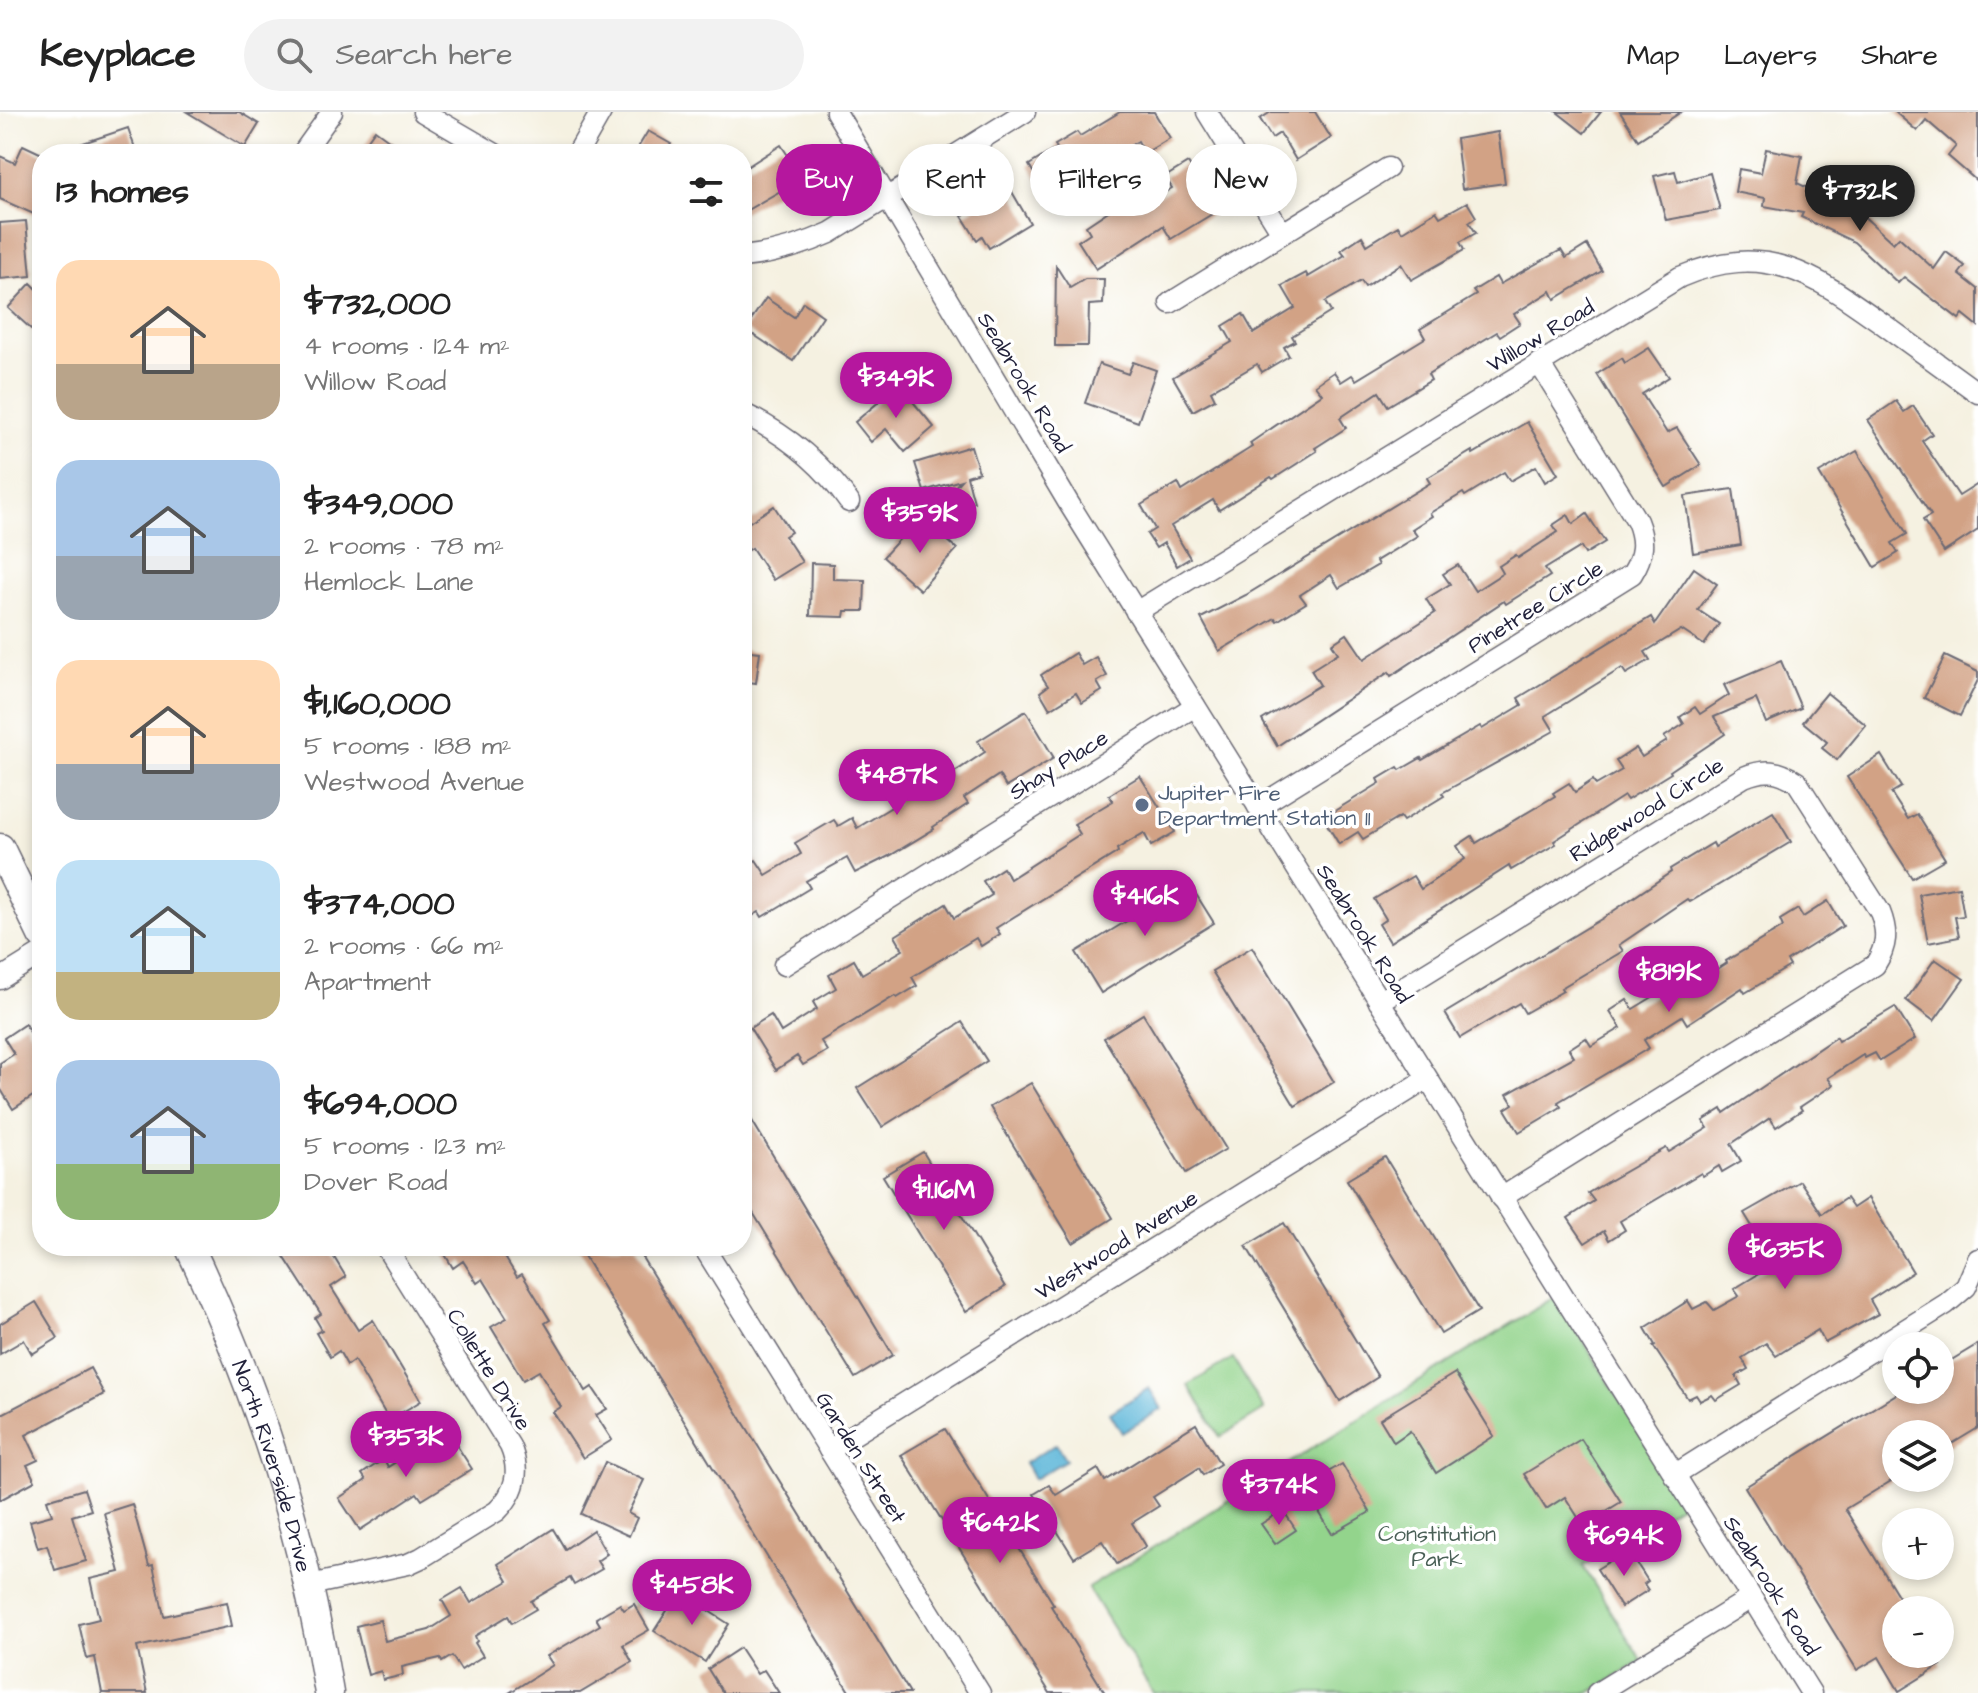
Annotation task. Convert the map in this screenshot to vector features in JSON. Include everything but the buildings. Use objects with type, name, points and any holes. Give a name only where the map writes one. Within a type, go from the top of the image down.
[{"type":"street","points":[[309,144],[332,112]]},
{"type":"street","points":[[423,112],[478,144]]},
{"type":"street","points":[[583,144],[601,112]]},
{"type":"street","name":"Seabrook Road","points":[[836,112],[1136,612],[1811,1693]]},
{"type":"street","points":[[752,256],[801,246],[830,233],[1025,112]]},
{"type":"street","points":[[1207,112],[1282,233]]},
{"type":"street","points":[[1170,303],[1388,168]]},
{"type":"street","name":"Willow Road","points":[[1136,612],[1680,277],[1719,264],[1760,262],[1792,269],[1822,281],[1978,393]]},
{"type":"street","name":"Pinetree Circle","points":[[1258,807],[1632,574],[1640,562],[1643,534],[1637,521],[1539,363]]},
{"type":"street","points":[[752,418],[795,443],[819,464],[849,502]]},
{"type":"street","name":"Shay Place","points":[[784,965],[1195,706]]},
{"type":"street","name":"Ridgewood Circle","points":[[1379,1002],[1758,771],[1785,774],[1797,782],[1880,912],[1886,939],[1883,953],[1875,965],[1501,1198]]},
{"type":"street","points":[[0,848],[32,914]]},
{"type":"street","points":[[0,979],[32,959]]},
{"type":"street","name":"Westwood Avenue","points":[[829,1450],[1427,1079]]},
{"type":"street","name":"North Riverside Drive","points":[[193,1256],[250,1384],[276,1460],[310,1585],[329,1693]]},
{"type":"street","name":"Collette Drive","points":[[310,1585],[408,1564],[421,1558],[497,1511],[514,1487],[517,1473],[510,1446],[391,1256]]},
{"type":"street","name":"Garden Street","points":[[709,1256],[980,1693]]},
{"type":"street","points":[[1674,1475],[1946,1304],[1966,1287],[1978,1259]]},
{"type":"street","points":[[1597,1693],[1751,1598]]},
{"type":"green space","name":"Constitution Park","points":[[1556,1296],[1683,1503],[1583,1566],[1642,1661],[1589,1693],[1153,1693],[1088,1588]]},
{"type":"green space","points":[[1233,1358],[1264,1410],[1220,1437],[1188,1385]]},
{"type":"water","points":[[1149,1388],[1162,1409],[1122,1433],[1110,1413]]},
{"type":"water","points":[[1056,1444],[1066,1460],[1034,1479],[1025,1463]]},
{"type":"place","name":"Jupiter Fire Department Station 11","points":[[1142,805]]}]
